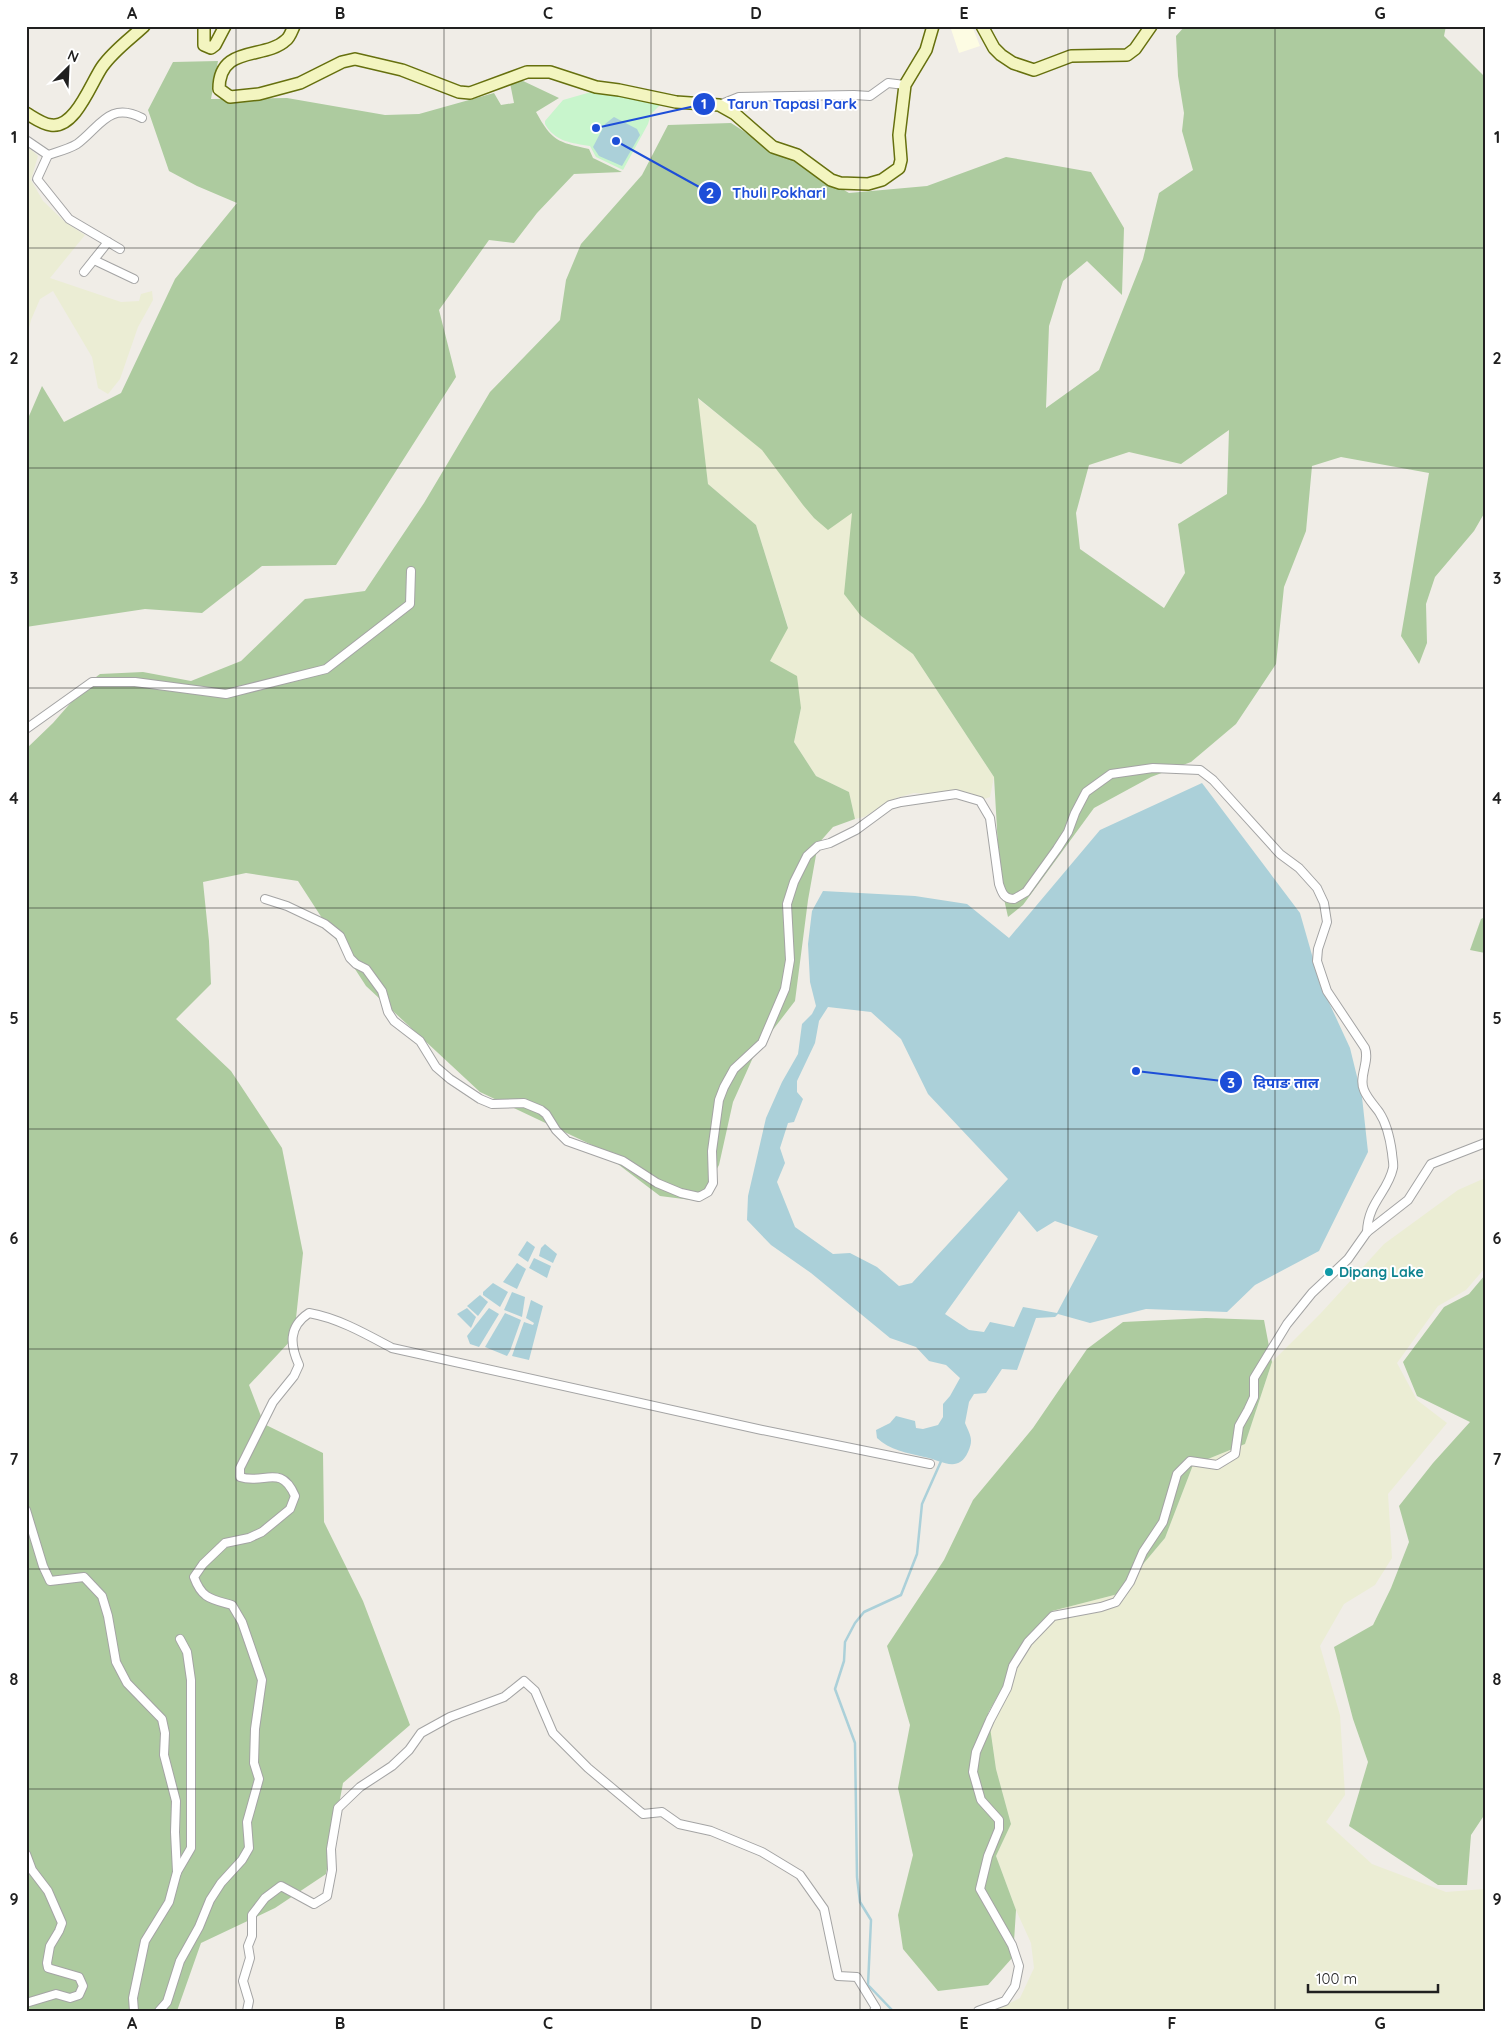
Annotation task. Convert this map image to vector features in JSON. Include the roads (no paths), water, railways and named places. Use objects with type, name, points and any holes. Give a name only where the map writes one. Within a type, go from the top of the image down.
[{"type":"main road","points":[[26,113],[50,125],[61,125],[80,106],[102,66],[144,26]]},
{"type":"main road","points":[[204,26],[204,45],[208,48],[215,45],[225,26]]},
{"type":"main road","points":[[294,26],[286,40],[270,48],[241,55],[229,64],[221,76],[219,89],[230,97],[259,94],[300,83],[342,62],[355,59],[402,70],[459,92],[470,93],[537,70],[550,72],[596,87],[676,102],[720,105],[735,114],[773,148],[797,155],[831,180],[840,183],[868,184],[882,180],[899,168],[901,160],[899,135],[905,85],[926,50],[934,26]]},
{"type":"main road","points":[[982,26],[994,48],[1001,55],[1018,65],[1034,70],[1071,56],[1127,55],[1135,49],[1151,26]]},
{"type":"street","points":[[720,105],[739,96],[870,96],[888,83],[905,85]]},
{"type":"street","points":[[120,249],[69,219],[37,179],[48,155],[76,145],[109,115],[130,112],[142,118]]},
{"type":"street","points":[[26,140],[48,155]]},
{"type":"street","points":[[84,272],[108,242]]},
{"type":"street","points":[[94,260],[134,279]]},
{"type":"street","points":[[26,729],[92,682],[135,682],[226,694],[326,669],[410,604],[412,571]]},
{"type":"street","points":[[265,900],[287,906],[334,930],[340,936],[350,958],[356,964],[366,969],[374,979],[382,992],[388,1012],[394,1021],[420,1041],[436,1067],[450,1079],[480,1099],[492,1104],[524,1103],[541,1110],[567,1141],[622,1161],[636,1168],[657,1183],[681,1194],[699,1197],[708,1192],[713,1183],[712,1151],[719,1100],[724,1087],[734,1069],[762,1043],[785,989],[790,949],[787,927],[787,904],[794,882],[807,856],[818,846],[830,844],[856,830],[890,805],[956,794],[970,797],[980,801],[990,818],[999,884],[1005,898],[1014,900],[1026,892],[1057,850],[1068,832],[1086,792],[1095,784],[1111,774],[1154,768],[1200,770],[1213,780],[1280,854],[1308,877],[1317,888],[1324,903],[1327,922],[1318,949],[1317,961],[1327,990],[1365,1048],[1368,1056],[1363,1075],[1363,1088],[1381,1115],[1391,1142],[1393,1168],[1383,1191],[1375,1201],[1366,1232]]},
{"type":"street","points":[[978,2011],[1005,2001],[1015,1986],[1019,1966],[1012,1945],[980,1889],[988,1856],[999,1829],[999,1820],[981,1800],[973,1772],[976,1752],[1007,1688],[1013,1666],[1028,1642],[1053,1616],[1102,1607],[1116,1602],[1130,1582],[1143,1552],[1163,1522],[1177,1474],[1190,1461],[1217,1465],[1235,1454],[1238,1426],[1254,1397],[1254,1378],[1287,1324],[1306,1300],[1348,1259],[1366,1232],[1408,1200],[1431,1164],[1485,1143]]},
{"type":"street","points":[[159,2011],[167,2002],[180,1961],[199,1927],[210,1900],[221,1883],[242,1860],[249,1848],[247,1822],[259,1779],[254,1763],[255,1729],[262,1680],[242,1622],[232,1605],[210,1599],[199,1591],[194,1577],[203,1564],[225,1543],[249,1538],[262,1532],[290,1509],[295,1496],[291,1486],[281,1478],[266,1476],[248,1479],[240,1477],[240,1468],[273,1402],[294,1376],[298,1365],[292,1348],[293,1335],[300,1319],[309,1313],[323,1316],[363,1332],[392,1348],[762,1430],[930,1464]]},
{"type":"street","points":[[26,1510],[43,1566],[50,1581],[84,1577],[102,1596],[108,1616],[116,1662],[127,1683],[162,1719],[165,1733],[164,1755],[176,1801],[177,1872]]},
{"type":"street","points":[[134,2011],[133,1998],[145,1941],[169,1902],[177,1872],[191,1848],[191,1680],[187,1652],[180,1639]]},
{"type":"street","points":[[247,2011],[249,2001],[243,1981],[250,1958],[248,1946],[252,1936],[252,1915],[265,1898],[281,1886],[314,1904],[327,1896],[332,1870],[331,1849],[338,1808],[360,1787],[392,1766],[409,1750],[421,1733],[450,1717],[504,1697],[524,1681],[534,1691],[553,1733],[588,1768],[643,1814],[662,1812],[679,1824],[710,1831],[762,1852],[800,1875],[824,1909],[838,1976],[856,1977],[876,2008],[874,2011]]},
{"type":"street","points":[[26,1854],[32,1870],[48,1892],[62,1923],[59,1932],[50,1946],[47,1962],[48,1968],[79,1978],[83,1986],[79,1995],[70,1998],[56,1994],[26,2003]]},
{"type":"street","points":[[167,2002],[171,2011]]},
{"type":"water","points":[[614,117],[637,129],[640,135],[622,166],[599,156],[593,147],[605,124]]},
{"type":"water","points":[[1202,783],[1300,913],[1320,983],[1350,1048],[1362,1097],[1368,1152],[1319,1251],[1255,1285],[1227,1312],[1146,1309],[1090,1323],[1058,1314],[1055,1317],[1036,1318],[1017,1370],[1002,1369],[986,1393],[974,1394],[969,1402],[965,1423],[971,1437],[971,1444],[964,1459],[954,1464],[949,1464],[899,1450],[877,1438],[876,1430],[890,1423],[896,1416],[915,1421],[916,1428],[923,1429],[938,1425],[943,1417],[943,1404],[960,1378],[946,1365],[929,1361],[916,1347],[890,1338],[811,1273],[771,1245],[747,1220],[748,1196],[766,1118],[782,1082],[798,1054],[802,1024],[812,1014],[816,1006],[810,982],[808,944],[812,911],[823,891],[915,896],[967,904],[1009,938],[1100,830]],"holes":[[[828,1007],[871,1012],[901,1039],[928,1094],[1008,1179],[912,1283],[899,1286],[877,1267],[850,1253],[833,1254],[795,1227],[777,1182],[785,1163],[780,1148],[788,1123],[794,1122],[803,1099],[797,1092],[797,1081],[815,1043],[819,1021]],[[1019,1211],[1037,1232],[1055,1221],[1098,1236],[1057,1313],[1023,1307],[1014,1327],[990,1322],[984,1332],[969,1330],[945,1314]]]},
{"type":"water","points":[[527,1241],[535,1247],[528,1262],[518,1255]]},
{"type":"water","points":[[545,1244],[557,1254],[553,1263],[539,1256],[541,1248]]},
{"type":"water","points":[[534,1258],[551,1266],[547,1278],[529,1268]]},
{"type":"water","points":[[517,1263],[526,1269],[517,1289],[503,1282]]},
{"type":"water","points":[[493,1283],[508,1292],[500,1307],[483,1295],[483,1292]]},
{"type":"water","points":[[512,1292],[525,1297],[522,1317],[504,1310]]},
{"type":"water","points":[[480,1295],[488,1302],[478,1316],[467,1306]]},
{"type":"water","points":[[531,1300],[543,1306],[529,1360],[512,1356],[524,1322],[533,1325],[534,1323],[526,1318]]},
{"type":"water","points":[[467,1308],[476,1317],[471,1328],[457,1314]]},
{"type":"water","points":[[489,1308],[499,1314],[479,1347],[470,1344],[467,1336]]},
{"type":"water","points":[[505,1313],[521,1320],[507,1356],[485,1347]]},
{"type":"waterway","points":[[893,2011],[868,1985],[871,1920],[860,1902],[857,1877],[855,1743],[835,1689],[844,1661],[845,1642],[855,1623],[864,1612],[901,1595],[917,1554],[922,1504],[942,1459]]},
{"type":"place","name":"Tarun Tapasi Park","points":[[596,128]]},
{"type":"place","name":"Thuli Pokhari","points":[[616,141]]},
{"type":"place","name":"दिपाङ ताल","points":[[1136,1071]]},
{"type":"place","name":"Dipang Lake","points":[[1329,1272]]}]
